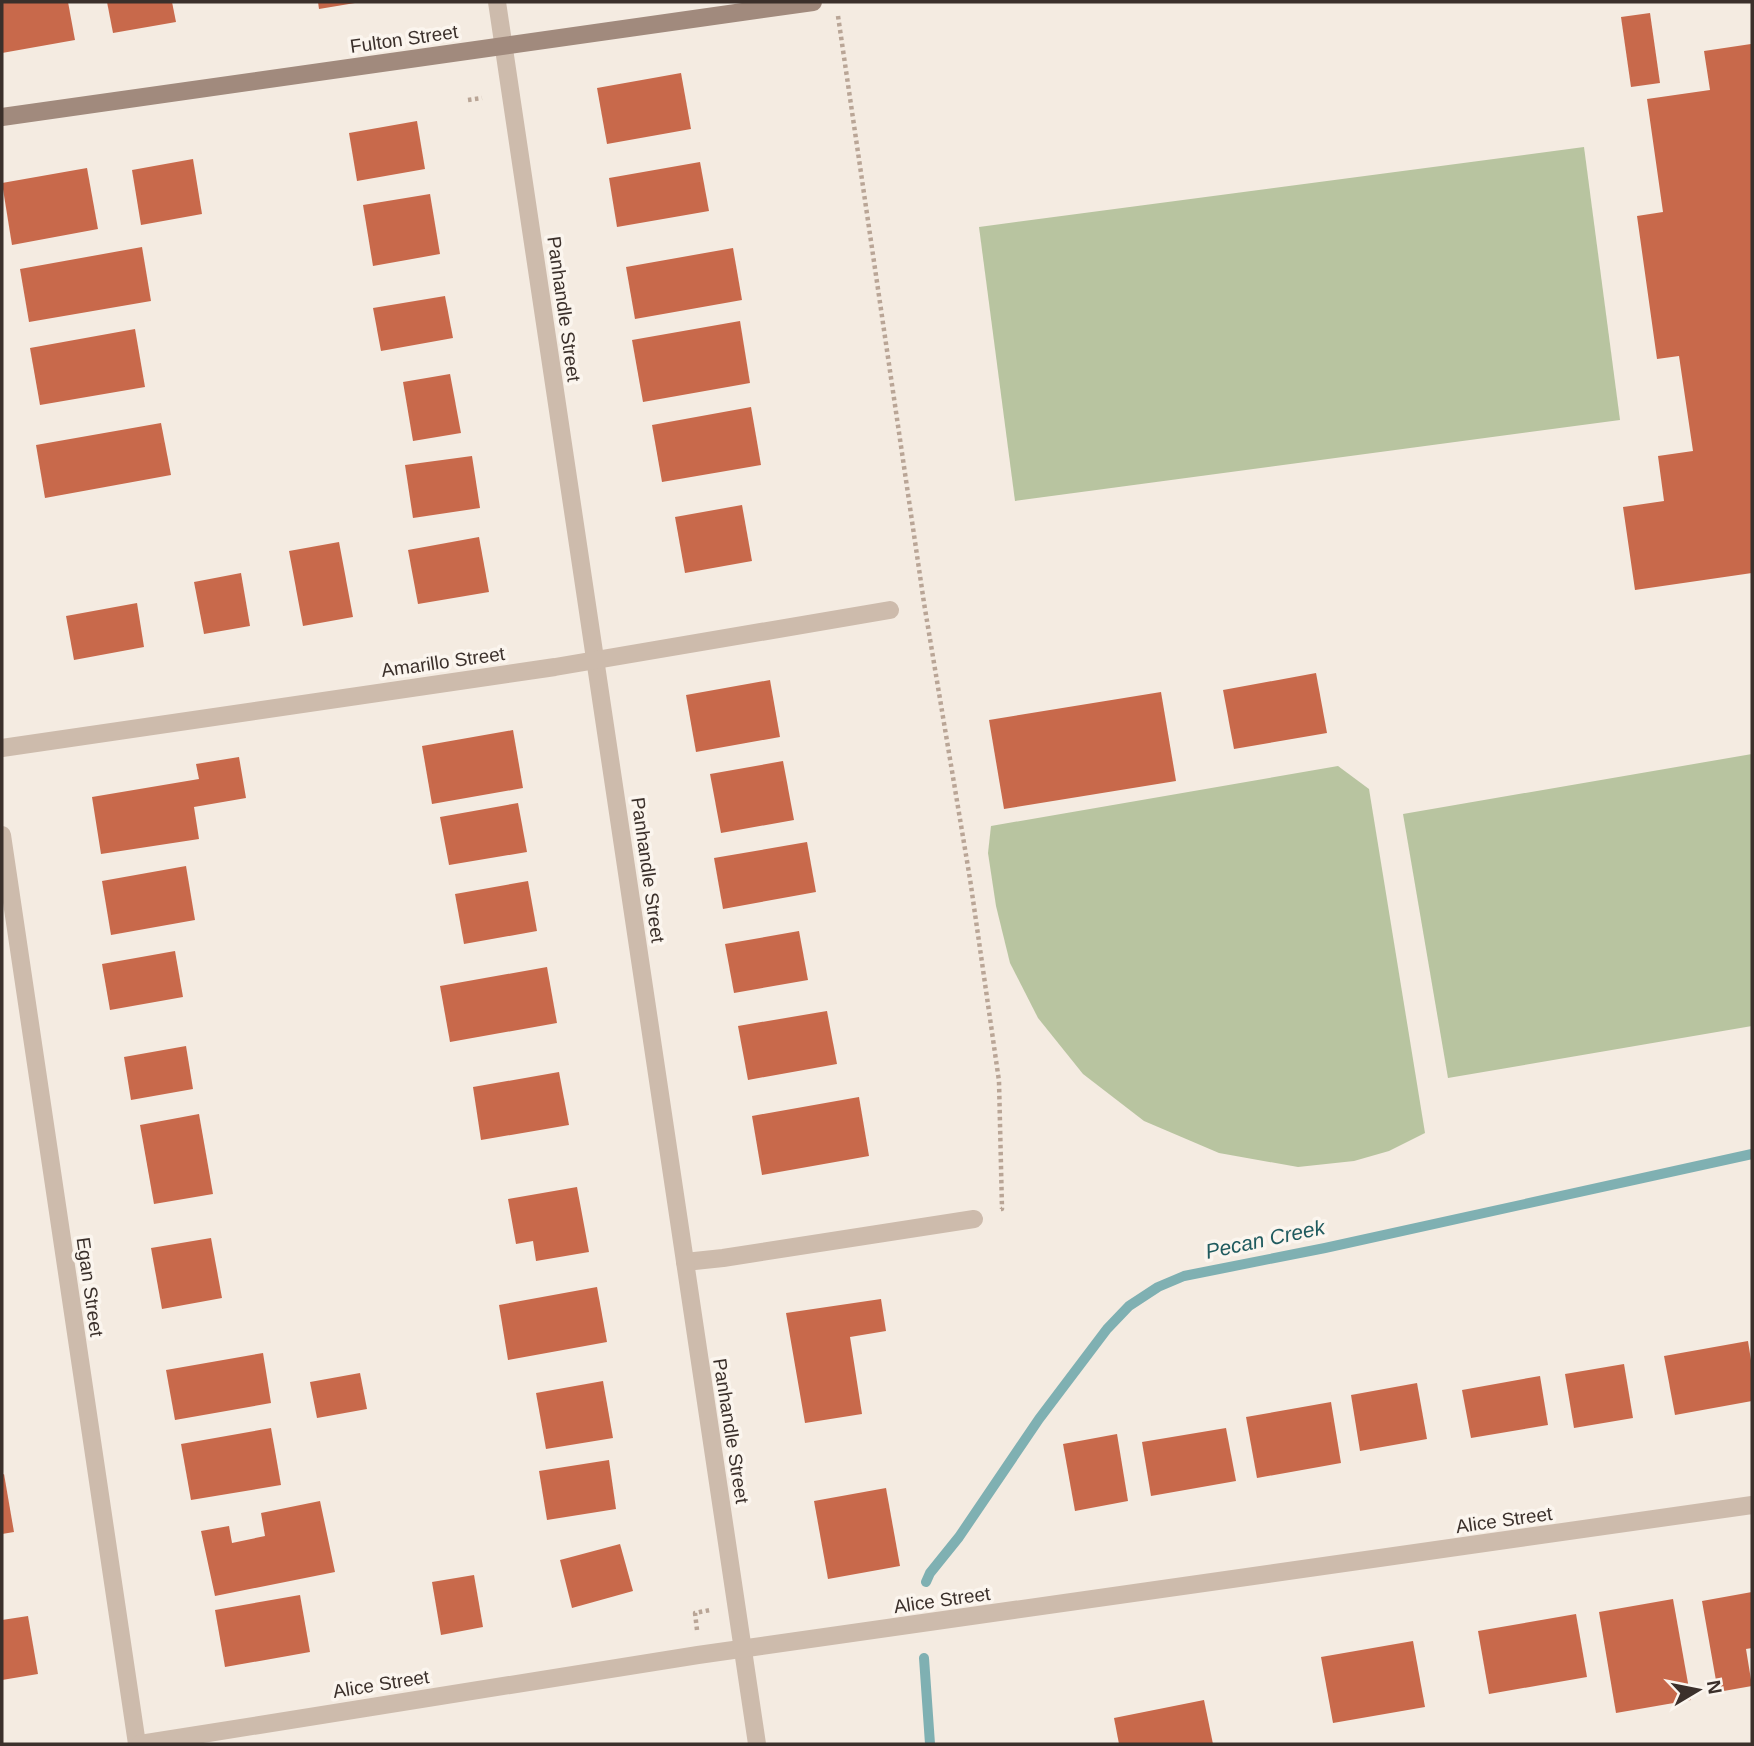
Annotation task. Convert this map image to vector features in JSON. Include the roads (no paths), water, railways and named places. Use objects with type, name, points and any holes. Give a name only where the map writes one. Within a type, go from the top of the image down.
[{"type":"street","name":"Panhandle Street","points":[[498,2],[757,1744]]},
{"type":"street","name":"Fulton Street","points":[[2,117],[813,2]]},
{"type":"street","name":"Amarillo Street","points":[[2,748],[596,661],[890,610]]},
{"type":"street","name":"Egan Street","points":[[2,835],[138,1744]]},
{"type":"street","points":[[685,1262],[974,1219]]},
{"type":"street","name":"Alice Street","points":[[138,1744],[698,1655],[1752,1505]]},
{"type":"waterway","name":"Pecan Creek","points":[[926,1582],[1039,1419],[1107,1329],[1129,1306],[1158,1287],[1184,1276],[1325,1248],[1752,1154]]},
{"type":"waterway","name":"Pecan Creek","points":[[924,1658],[930,1744]]}]
